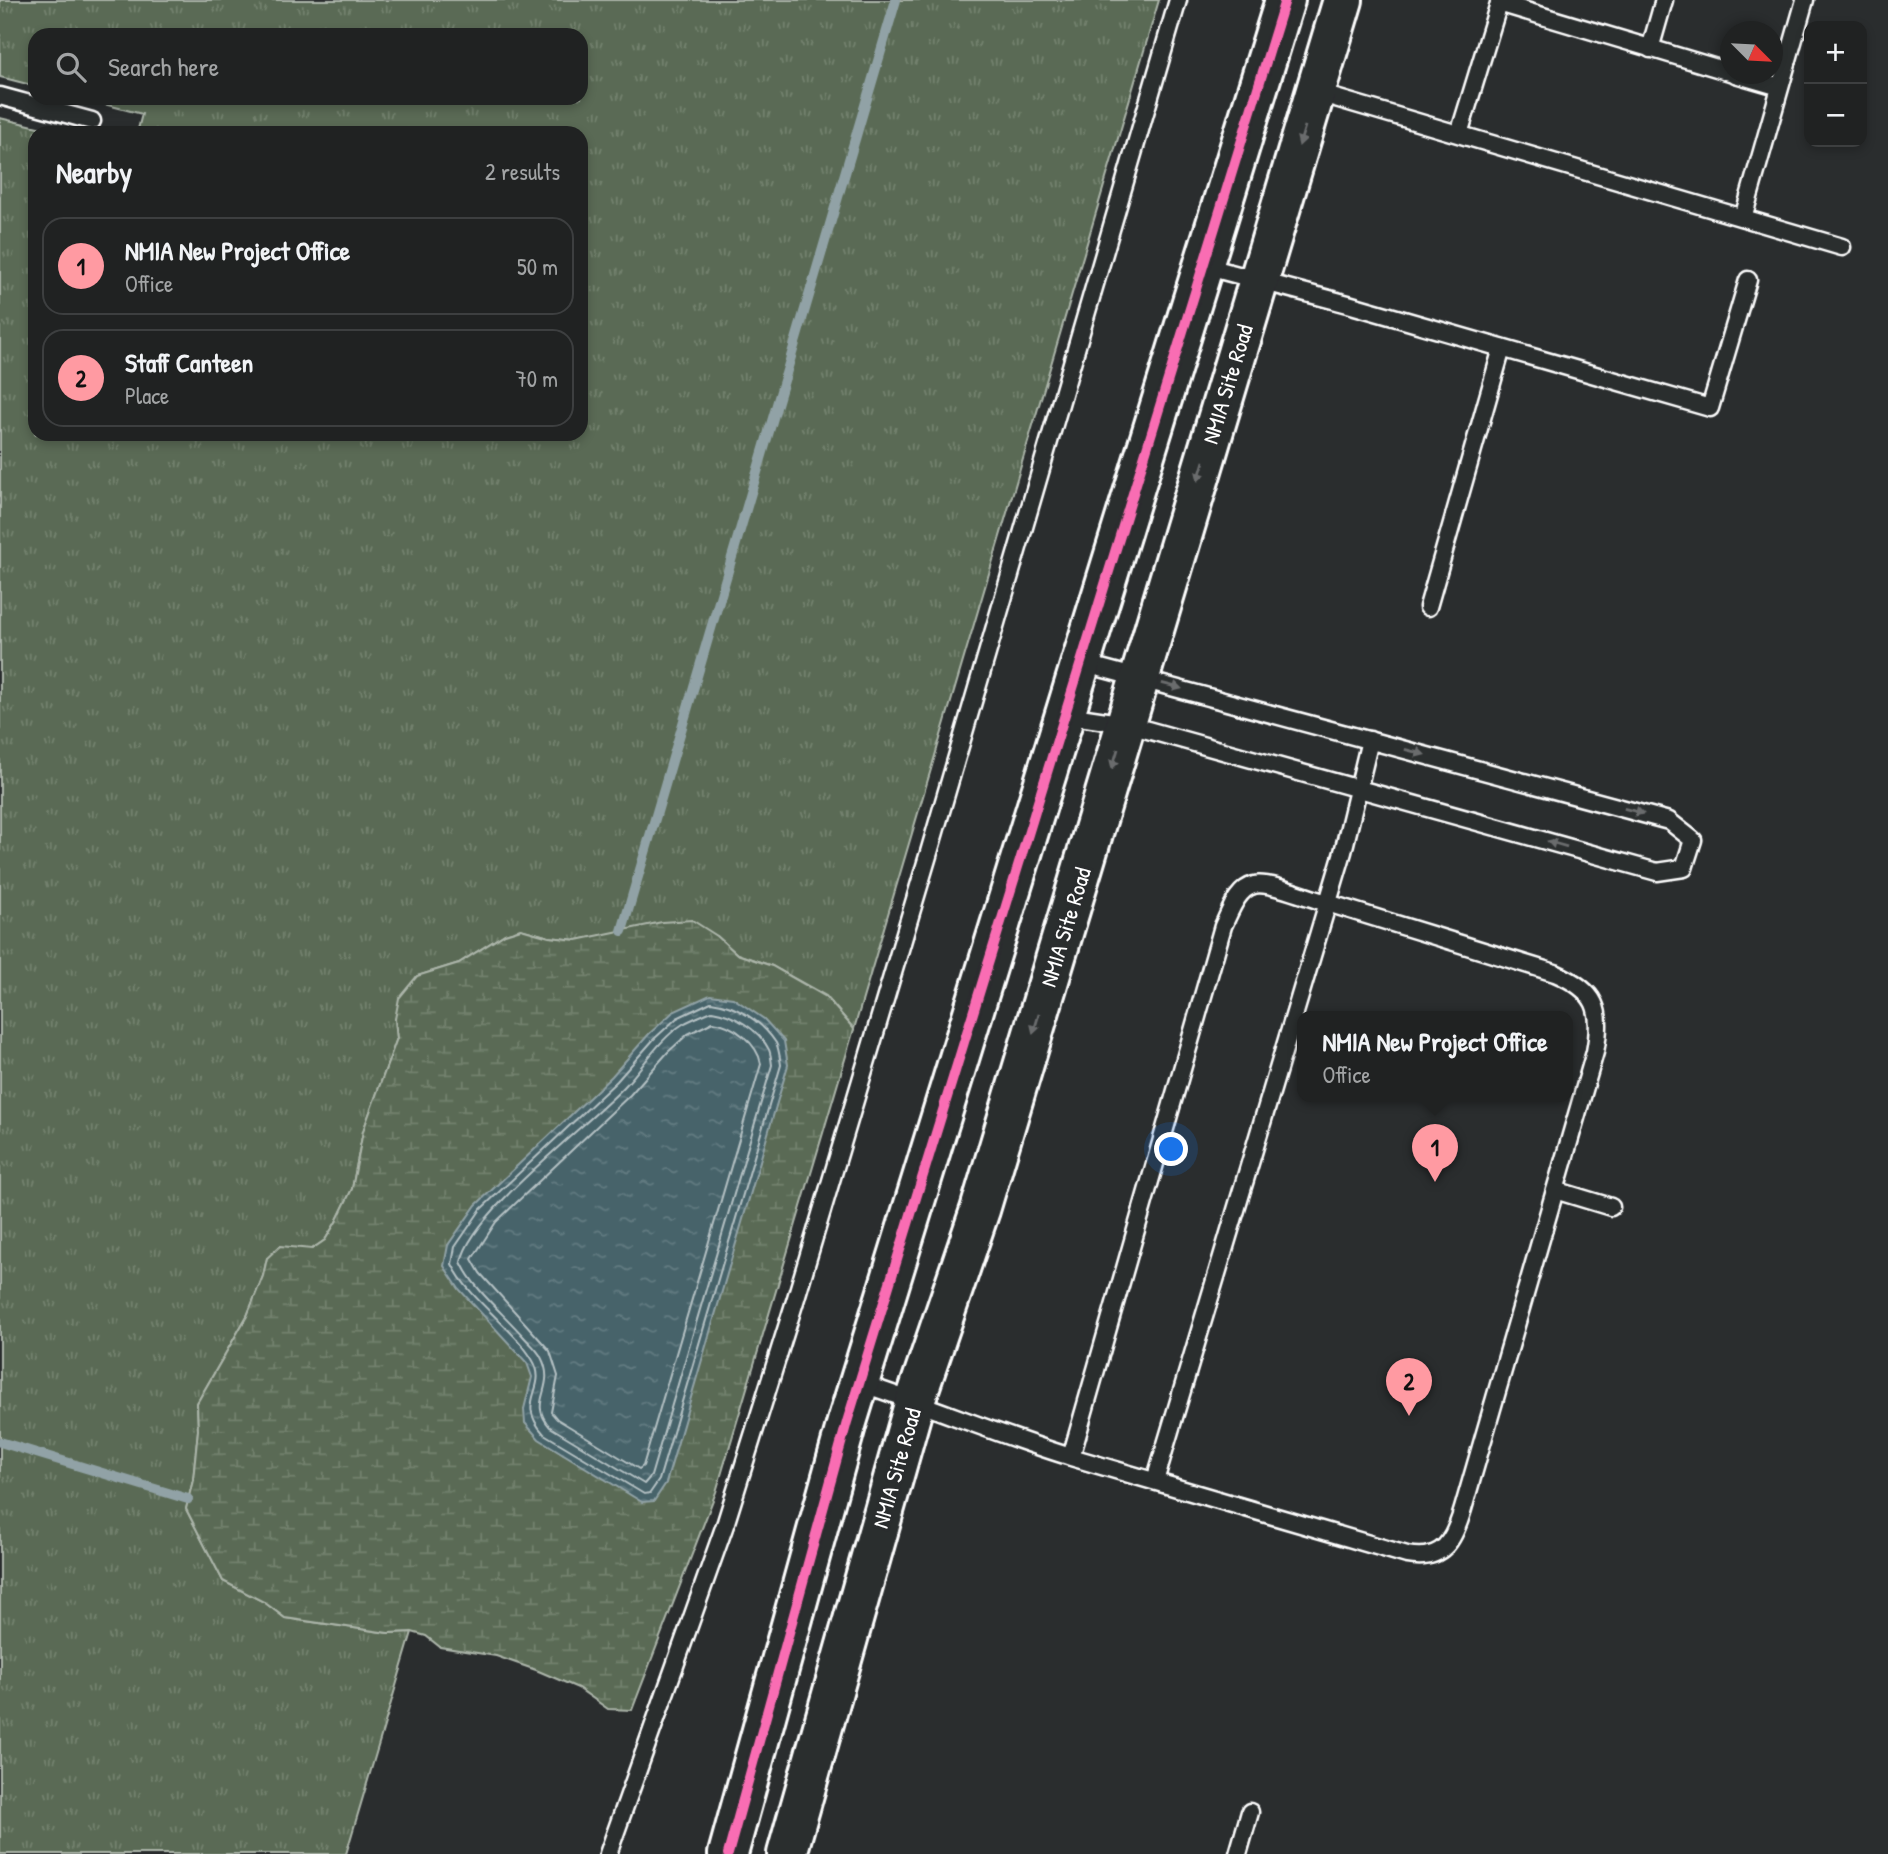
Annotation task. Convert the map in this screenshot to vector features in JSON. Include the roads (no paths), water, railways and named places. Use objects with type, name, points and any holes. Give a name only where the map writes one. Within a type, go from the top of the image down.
[{"type":"street","points":[[729,1854],[860,1383],[1285,0]]},
{"type":"street","name":"NMIA Site Road","points":[[787,1854],[915,1401],[980,1210],[1343,0]]},
{"type":"lane","points":[[608,1854],[726,1522],[796,1298],[1178,0]]},
{"type":"lane","points":[[1650,49],[1664,0]]},
{"type":"lane","points":[[1743,218],[1805,0]]},
{"type":"lane","points":[[1459,134],[1500,2],[1720,69]]},
{"type":"lane","points":[[1770,84],[1780,87]]},
{"type":"lane","points":[[1315,92],[1842,247]]},
{"type":"lane","points":[[0,96],[28,104]]},
{"type":"lane","points":[[33,105],[92,121]]},
{"type":"lane","points":[[1204,266],[1710,408],[1748,280]]},
{"type":"lane","points":[[1428,607],[1502,348]]},
{"type":"lane","points":[[1066,715],[1126,724],[1657,872],[1684,868],[1693,839],[1669,821],[1082,663]]},
{"type":"lane","points":[[1155,1481],[1328,904],[1370,740]]},
{"type":"lane","points":[[860,1383],[1016,1440],[1071,1457],[1407,1555],[1422,1558],[1438,1552],[1450,1542],[1458,1526],[1595,1052],[1599,1029],[1598,1010],[1589,995],[1575,981],[1556,973],[1328,904],[1256,884],[1244,891],[1232,906],[1223,926],[1071,1457]]},
{"type":"lane","points":[[1555,1190],[1611,1207]]},
{"type":"lane","points":[[1238,1854],[1250,1812]]},
{"type":"water","points":[[710,995],[733,998],[764,1019],[784,1041],[788,1065],[666,1483],[654,1501],[642,1502],[539,1439],[525,1423],[524,1409],[532,1377],[527,1363],[459,1289],[444,1266],[448,1245],[476,1205],[612,1076],[649,1034],[673,1012]]},
{"type":"waterway","points":[[622,931],[896,0]]},
{"type":"waterway","points":[[0,1442],[188,1499]]},
{"type":"place","name":"NMIA New Project Office","points":[[1435,1182]]},
{"type":"place","name":"Staff Canteen","points":[[1409,1416]]}]
